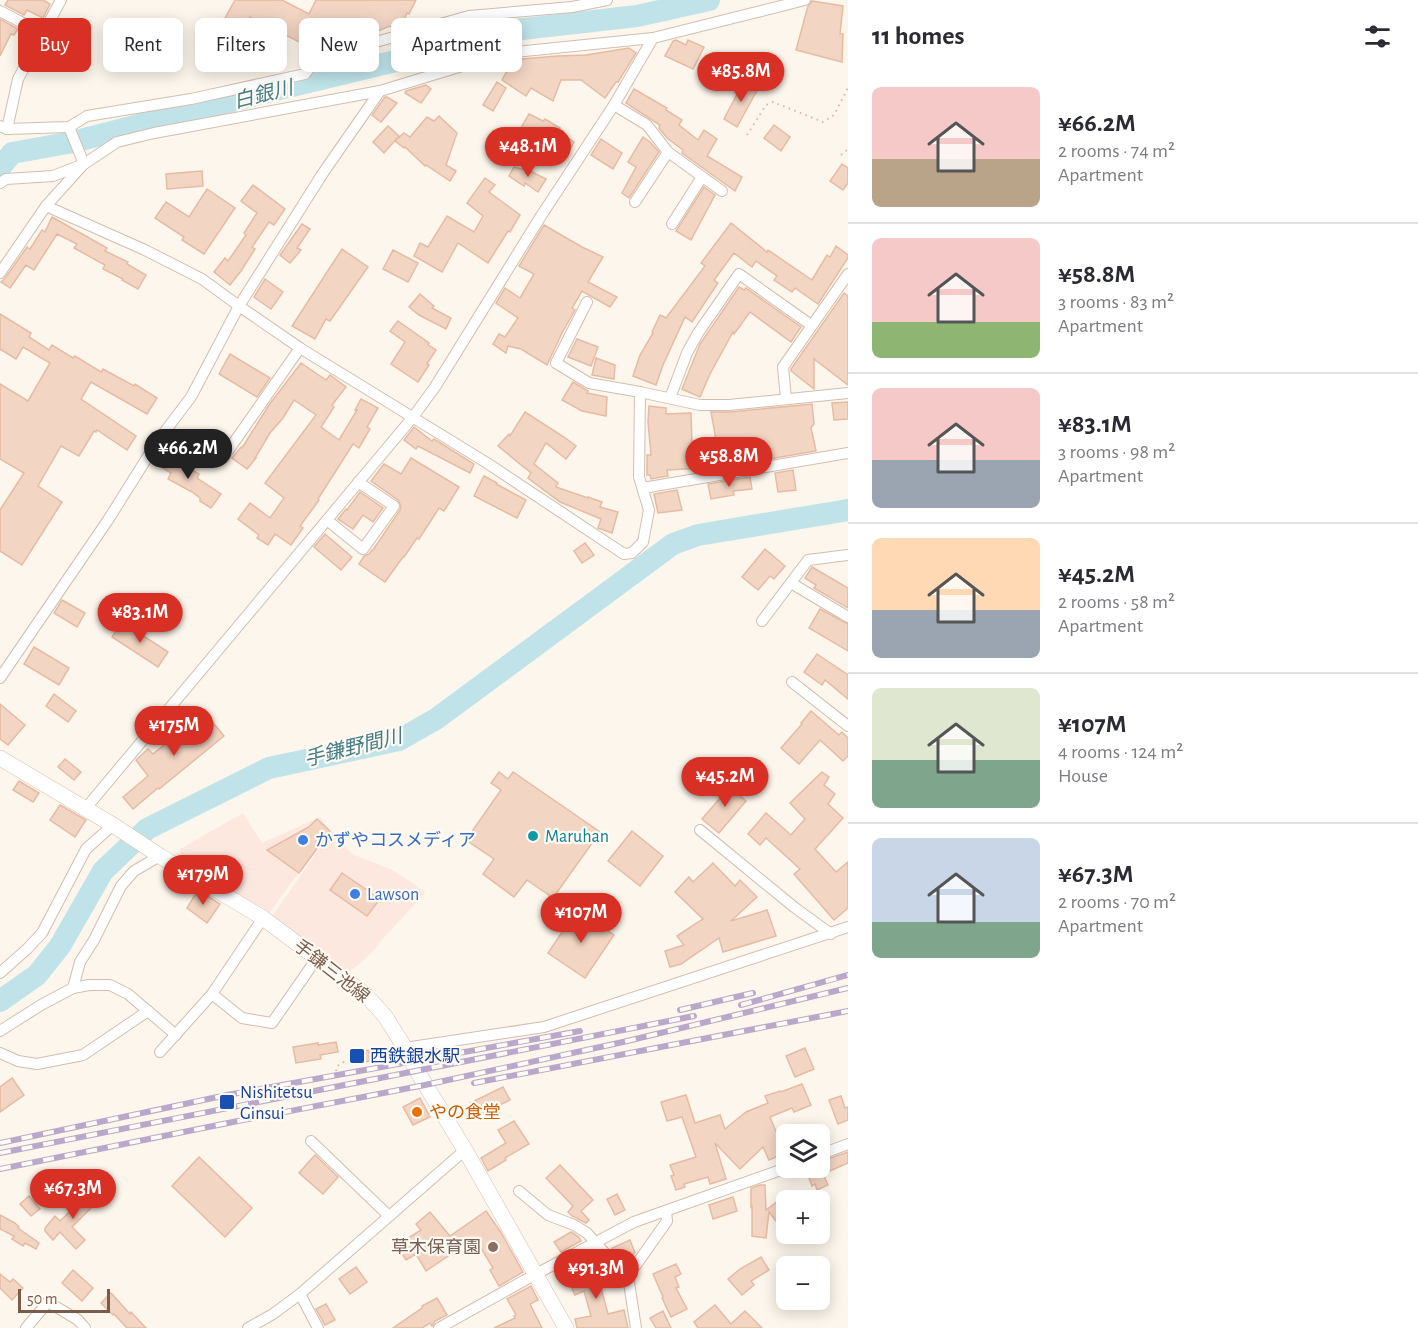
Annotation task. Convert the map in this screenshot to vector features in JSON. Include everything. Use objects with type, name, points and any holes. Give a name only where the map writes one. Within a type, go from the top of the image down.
[{"type":"main road","name":"手鎌三池線","points":[[0,758],[86,808],[262,918],[366,995],[385,1016],[405,1048],[566,1328]]},
{"type":"street","points":[[51,18],[61,0]]},
{"type":"street","points":[[559,0],[572,7]]},
{"type":"street","points":[[22,72],[4,127],[69,127],[87,116],[191,99],[305,74],[317,57],[469,16],[572,7],[607,0]]},
{"type":"street","points":[[0,183],[6,179],[53,176],[84,164],[117,142],[380,90],[505,53],[653,38],[805,0]]},
{"type":"street","points":[[0,11],[18,20]]},
{"type":"street","points":[[86,808],[413,417],[435,387],[541,216],[614,105],[653,38]]},
{"type":"street","points":[[0,678],[108,520],[158,442],[191,397],[239,306],[323,173],[380,90]]},
{"type":"street","points":[[614,105],[647,125],[668,152],[722,192]]},
{"type":"street","points":[[69,127],[84,164]]},
{"type":"street","points":[[635,202],[668,152]]},
{"type":"street","points":[[0,273],[46,206],[84,164]]},
{"type":"street","points":[[672,224],[702,177]]},
{"type":"street","points":[[46,206],[145,250],[202,279],[300,348],[487,463],[624,554],[632,553],[643,542],[649,510],[639,477],[640,392]]},
{"type":"street","points":[[670,399],[687,353],[698,333],[739,274],[811,325]]},
{"type":"street","points":[[786,399],[783,367],[848,274]]},
{"type":"street","points":[[587,302],[556,363],[589,383],[700,405],[729,405],[848,393]]},
{"type":"street","points":[[223,458],[300,348]]},
{"type":"street","points":[[642,488],[848,453]]},
{"type":"street","points":[[327,520],[363,549],[394,506],[358,482]]},
{"type":"street","points":[[762,621],[808,560],[848,555]]},
{"type":"street","points":[[791,583],[848,617]]},
{"type":"street","points":[[792,682],[848,726]]},
{"type":"street","points":[[0,973],[42,933],[86,849],[112,825]]},
{"type":"street","points":[[700,830],[794,907],[831,934]]},
{"type":"street","points":[[73,988],[80,962],[94,940],[121,886],[134,872],[160,856]]},
{"type":"street","points":[[160,1052],[212,994],[262,918]]},
{"type":"street","points":[[405,1048],[544,1027],[848,927]]},
{"type":"street","points":[[212,994],[242,1018],[272,1023],[317,958]]},
{"type":"street","points":[[0,1031],[73,988],[110,985],[128,994],[176,1035]]},
{"type":"street","points":[[0,1053],[18,1061],[37,1064],[83,1055],[148,1011]]},
{"type":"street","points":[[311,1141],[389,1216]]},
{"type":"street","points":[[830,1151],[848,1144]]},
{"type":"street","points":[[248,1328],[273,1314],[300,1294],[465,1150]]},
{"type":"street","points":[[439,1328],[634,1222],[776,1172]]},
{"type":"street","points":[[519,1191],[548,1215],[574,1225],[587,1233],[611,1260],[621,1269],[627,1270],[636,1265],[667,1221],[666,1210]]},
{"type":"street","points":[[627,1270],[636,1328]]},
{"type":"street","points":[[300,1294],[318,1328]]},
{"type":"street","points":[[26,1328],[48,1302],[78,1320],[85,1328]]},
{"type":"path","points":[[747,135],[766,105],[773,102],[823,122],[834,115],[848,88]]},
{"type":"path","points":[[841,155],[848,149]]},
{"type":"path","points":[[335,1077],[337,1066],[352,1061]]},
{"type":"shaded area","points":[[243,813],[262,843],[320,817],[330,830],[267,916],[181,861],[180,849]]},
{"type":"shaded area","points":[[332,831],[352,854],[390,869],[425,893],[375,949],[348,972],[271,918]]},
{"type":"building","points":[[8,0],[43,0],[50,4],[43,18],[27,10],[24,15],[5,5]]},
{"type":"building","points":[[235,0],[282,0],[309,14],[316,0],[416,0],[405,18],[391,18],[391,27],[379,30],[379,18],[299,18],[299,42],[287,36],[287,18],[225,18]]},
{"type":"building","points":[[812,1],[843,6],[840,34],[843,34],[842,62],[796,50],[808,6]]},
{"type":"building","points":[[0,19],[18,29],[14,35],[11,34],[0,56]]},
{"type":"building","points":[[676,40],[686,45],[688,40],[704,47],[693,69],[665,56],[673,41]]},
{"type":"building","points":[[629,48],[636,53],[605,98],[581,80],[561,80],[553,101],[531,88],[526,96],[502,80],[506,72],[522,72],[522,59],[586,55]]},
{"type":"building","points":[[744,81],[759,87],[737,127],[724,119]]},
{"type":"building","points":[[497,82],[506,88],[493,111],[483,105]]},
{"type":"building","points":[[426,85],[431,89],[421,103],[405,93],[406,91]]},
{"type":"building","points":[[634,89],[667,108],[666,110],[682,120],[679,125],[698,140],[704,130],[717,139],[707,156],[742,177],[735,191],[682,153],[683,150],[667,138],[659,128],[660,125],[626,103]]},
{"type":"building","points":[[385,97],[397,103],[381,122],[372,115]]},
{"type":"building","points":[[529,114],[543,121],[545,119],[560,128],[558,131],[574,142],[568,153],[548,141],[539,160],[509,146]]},
{"type":"building","points":[[439,116],[457,133],[446,165],[456,171],[450,181],[425,166],[395,141],[404,133],[410,137],[427,117],[434,121]]},
{"type":"building","points":[[774,125],[790,137],[781,151],[764,138]]},
{"type":"building","points":[[388,126],[399,136],[384,153],[373,142]]},
{"type":"building","points":[[643,137],[659,152],[629,198],[622,193],[636,167],[628,162]]},
{"type":"building","points":[[601,139],[622,153],[613,169],[591,155]]},
{"type":"building","points":[[842,164],[848,168],[848,183],[843,190],[830,181]]},
{"type":"building","points":[[514,167],[546,179],[538,192],[509,176]]},
{"type":"building","points":[[202,171],[203,186],[167,189],[166,174]]},
{"type":"building","points":[[485,178],[495,185],[489,192],[520,215],[488,263],[458,243],[442,272],[414,256],[420,243],[428,247],[447,216],[474,232],[483,216],[467,203]]},
{"type":"building","points":[[253,185],[285,209],[274,225],[269,222],[252,247],[255,249],[230,285],[214,272],[225,258],[228,261],[246,235],[244,233],[257,213],[241,201]]},
{"type":"building","points":[[704,187],[715,195],[691,240],[676,231]]},
{"type":"building","points":[[207,189],[235,208],[204,254],[182,240],[184,237],[155,218],[166,202],[189,217]]},
{"type":"building","points":[[52,217],[107,248],[105,251],[128,262],[127,264],[146,275],[138,289],[103,269],[105,265],[74,248],[77,244],[57,234],[34,270],[26,265],[10,288],[1,282],[27,247],[30,249],[42,230],[45,232]]},
{"type":"building","points":[[731,223],[767,252],[768,250],[812,280],[827,255],[830,257],[836,246],[848,255],[848,258],[818,304],[795,288],[792,292],[774,280],[777,276],[756,261],[752,267],[734,253],[714,280],[718,283],[692,322],[685,317],[656,385],[633,376],[640,355],[660,315],[666,318],[705,266],[701,263]]},
{"type":"building","points":[[302,224],[310,229],[297,248],[301,250],[290,263],[280,255]]},
{"type":"building","points":[[544,225],[603,257],[588,282],[617,297],[610,307],[582,291],[547,365],[521,349],[508,346],[506,353],[493,344],[499,334],[505,337],[518,318],[496,303],[505,288],[520,298],[534,274],[519,266]]},
{"type":"building","points":[[342,249],[368,267],[330,321],[326,319],[315,339],[292,326]]},
{"type":"building","points":[[393,250],[418,263],[408,282],[383,269]]},
{"type":"building","points":[[265,279],[283,292],[271,309],[254,297]]},
{"type":"building","points":[[739,287],[744,290],[746,288],[801,327],[791,342],[750,312],[734,334],[733,332],[700,397],[682,389],[700,344]]},
{"type":"building","points":[[844,293],[848,296],[848,385],[814,359],[814,389],[791,369]]},
{"type":"building","points":[[420,294],[434,306],[432,308],[451,318],[446,329],[409,307]]},
{"type":"building","points":[[0,314],[31,333],[29,337],[49,350],[52,345],[101,372],[103,369],[134,386],[135,384],[157,398],[147,414],[91,382],[81,399],[136,436],[127,450],[97,430],[94,431],[79,456],[61,446],[38,486],[62,502],[22,565],[0,551],[0,510],[24,473],[0,459],[0,384],[28,401],[50,363],[23,347],[16,359],[0,349]]},
{"type":"building","points":[[398,321],[436,350],[418,382],[391,364],[405,342],[390,331]]},
{"type":"building","points":[[577,339],[598,347],[591,366],[568,357]]},
{"type":"building","points":[[230,354],[270,378],[257,397],[219,374]]},
{"type":"building","points":[[596,358],[615,365],[614,379],[592,375]]},
{"type":"building","points":[[301,363],[326,380],[330,375],[346,387],[332,405],[334,407],[321,427],[339,440],[361,399],[378,408],[359,448],[353,444],[319,500],[300,526],[303,528],[291,545],[275,534],[268,545],[257,538],[259,535],[238,519],[250,503],[270,518],[284,498],[265,483],[316,415],[294,400],[247,469],[232,458],[242,448],[269,405]]},
{"type":"building","points":[[573,382],[588,391],[587,393],[607,397],[606,416],[582,411],[562,400]]},
{"type":"building","points":[[848,402],[848,419],[834,420],[832,403]]},
{"type":"building","points":[[812,404],[814,424],[811,428],[816,451],[706,470],[705,468],[667,470],[668,476],[651,479],[650,475],[647,475],[647,455],[651,455],[649,406],[666,408],[666,414],[691,413],[692,444],[716,440],[711,412]]},
{"type":"building","points":[[525,412],[576,446],[566,459],[546,443],[534,464],[558,483],[556,487],[602,502],[600,507],[618,512],[612,533],[598,528],[601,519],[560,502],[528,478],[531,473],[498,446],[509,434],[510,436]]},
{"type":"building","points":[[414,427],[432,441],[434,439],[474,464],[470,473],[418,446],[416,449],[404,440]]},
{"type":"building","points":[[159,452],[199,474],[197,478],[221,494],[211,508],[192,492],[168,479],[171,473],[153,462]]},
{"type":"building","points":[[411,458],[459,487],[444,511],[439,508],[419,539],[417,538],[385,582],[359,564],[364,556],[373,550],[401,506],[398,500],[371,481],[384,464],[401,474]]},
{"type":"building","points":[[793,470],[796,490],[778,492],[775,473]]},
{"type":"building","points":[[484,476],[526,500],[517,518],[474,496]]},
{"type":"building","points":[[750,477],[752,489],[733,491],[734,495],[711,499],[708,484]]},
{"type":"building","points":[[677,490],[682,510],[658,513],[654,494]]},
{"type":"building","points":[[360,492],[383,508],[373,522],[363,515],[353,529],[338,519]]},
{"type":"building","points":[[325,534],[352,557],[341,570],[314,547]]},
{"type":"building","points":[[585,543],[594,555],[582,563],[574,551]]},
{"type":"building","points":[[765,549],[785,566],[774,579],[770,576],[758,590],[742,577]]},
{"type":"building","points":[[812,567],[848,588],[848,608],[814,588],[816,585],[805,578]]},
{"type":"building","points":[[62,600],[85,613],[77,627],[54,613]]},
{"type":"building","points":[[820,609],[848,624],[848,651],[809,628]]},
{"type":"building","points":[[122,622],[168,652],[158,667],[112,637]]},
{"type":"building","points":[[34,647],[69,668],[59,685],[24,664]]},
{"type":"building","points":[[817,654],[848,675],[848,699],[825,680],[822,685],[804,672]]},
{"type":"building","points":[[54,694],[76,711],[68,722],[46,706]]},
{"type":"building","points":[[0,704],[25,725],[8,745],[0,739]]},
{"type":"building","points":[[811,711],[839,735],[842,732],[848,738],[848,756],[843,761],[820,740],[799,764],[781,748]]},
{"type":"building","points":[[204,712],[224,736],[133,809],[123,797],[148,776],[136,760],[148,749],[153,754]]},
{"type":"building","points":[[65,759],[81,772],[74,780],[58,767]]},
{"type":"building","name":"Maruhan","points":[[499,772],[508,779],[513,772],[600,832],[553,898],[527,880],[514,897],[483,874],[494,859],[466,840],[501,790],[491,783]]},
{"type":"building","points":[[822,772],[829,777],[824,785],[835,794],[828,804],[843,818],[815,849],[836,872],[848,862],[848,908],[834,920],[794,874],[800,869],[766,838],[760,845],[748,834],[766,813],[791,835],[805,819],[790,803]]},
{"type":"building","points":[[19,781],[39,793],[33,802],[13,790]]},
{"type":"building","points":[[734,782],[742,789],[738,794],[746,801],[719,833],[702,819]]},
{"type":"building","points":[[60,805],[86,820],[75,837],[50,820]]},
{"type":"building","name":"かずやコスメディア","points":[[317,819],[330,831],[299,873],[267,850],[309,827]]},
{"type":"building","points":[[632,831],[663,856],[640,886],[608,861]]},
{"type":"building","points":[[713,863],[735,886],[740,880],[757,897],[731,921],[767,910],[776,936],[723,952],[719,938],[681,964],[670,967],[665,951],[684,945],[677,936],[703,919],[675,892],[689,877],[693,882]]},
{"type":"building","name":"Lawson","points":[[342,873],[380,899],[367,916],[330,890]]},
{"type":"building","points":[[198,890],[220,904],[207,923],[187,908]]},
{"type":"building","points":[[577,910],[614,935],[585,978],[548,953]]},
{"type":"building","points":[[336,1042],[338,1052],[320,1055],[321,1059],[296,1063],[293,1047]]},
{"type":"building","points":[[805,1048],[814,1069],[795,1077],[786,1056]]},
{"type":"building","name":"西鉄銀水駅","points":[[369,1050],[370,1061],[352,1063],[351,1053]]},
{"type":"building","points":[[12,1078],[24,1095],[0,1112],[0,1087]]},
{"type":"building","points":[[802,1084],[811,1105],[794,1112],[792,1108],[770,1117],[776,1131],[776,1157],[769,1160],[763,1147],[740,1169],[715,1143],[726,1179],[710,1184],[708,1177],[684,1184],[685,1187],[676,1190],[670,1165],[696,1157],[682,1117],[667,1121],[661,1102],[686,1095],[695,1123],[720,1115],[725,1129],[746,1112],[768,1103],[765,1096]]},
{"type":"building","points":[[503,1087],[510,1100],[477,1117],[470,1103]]},
{"type":"building","points":[[841,1096],[845,1108],[848,1107],[848,1120],[838,1124],[829,1100]]},
{"type":"building","name":"やの食堂","points":[[420,1098],[430,1117],[413,1125],[403,1107]]},
{"type":"building","points":[[514,1121],[529,1144],[488,1171],[481,1158],[506,1143],[498,1130]]},
{"type":"building","points":[[848,1152],[848,1163],[830,1171],[830,1158]]},
{"type":"building","points":[[315,1155],[338,1177],[323,1194],[299,1173]]},
{"type":"building","points":[[199,1157],[252,1208],[225,1237],[172,1186]]},
{"type":"building","points":[[560,1165],[593,1200],[581,1211],[589,1220],[586,1223],[568,1212],[573,1206],[546,1178]]},
{"type":"building","points":[[809,1178],[825,1178],[828,1185],[817,1190],[815,1184],[812,1186]]},
{"type":"building","points":[[765,1185],[766,1210],[776,1202],[776,1221],[769,1212],[766,1238],[752,1236],[751,1188]]},
{"type":"building","points":[[94,1188],[102,1197],[72,1227],[85,1240],[76,1249],[60,1232],[53,1240],[45,1228],[55,1216],[60,1221]]},
{"type":"building","points":[[617,1194],[625,1210],[615,1215],[607,1199]]},
{"type":"building","points":[[29,1196],[40,1209],[31,1216],[20,1204]]},
{"type":"building","points":[[733,1197],[737,1211],[713,1219],[709,1205]]},
{"type":"building","points":[[486,1211],[523,1272],[499,1286],[490,1270],[493,1268],[475,1238],[426,1271],[416,1254],[406,1260],[397,1245],[421,1230],[416,1224],[430,1212],[450,1236]]},
{"type":"building","points":[[0,1215],[15,1223],[18,1228],[39,1243],[36,1249],[25,1243],[23,1246],[12,1239],[14,1236],[0,1229]]},
{"type":"building","points":[[571,1232],[581,1241],[561,1252],[554,1242]]},
{"type":"building","points":[[630,1240],[635,1253],[622,1260],[612,1248]]},
{"type":"building","points":[[761,1257],[769,1270],[751,1281],[754,1285],[742,1295],[728,1279]]},
{"type":"building","points":[[600,1259],[607,1267],[603,1268],[605,1273],[598,1277],[608,1314],[624,1310],[628,1328],[577,1328],[575,1319],[591,1316],[584,1291],[575,1295],[569,1282],[586,1273],[583,1267]]},
{"type":"building","points":[[676,1264],[681,1274],[675,1277],[679,1287],[676,1288],[687,1309],[671,1317],[653,1274]]},
{"type":"building","points":[[356,1267],[367,1282],[350,1294],[339,1279]]},
{"type":"building","points":[[73,1270],[93,1288],[82,1301],[62,1283]]},
{"type":"building","points":[[0,1274],[10,1282],[13,1279],[23,1288],[12,1300],[0,1288]]},
{"type":"building","points":[[531,1286],[538,1300],[530,1304],[542,1328],[494,1328],[515,1318],[516,1315],[507,1299]]},
{"type":"building","points":[[111,1293],[146,1328],[127,1328],[101,1303]]},
{"type":"building","points":[[437,1298],[447,1315],[435,1321],[432,1326],[430,1323],[422,1328],[393,1328],[422,1306]]},
{"type":"building","points":[[326,1304],[335,1320],[325,1325],[316,1309]]},
{"type":"building","points":[[715,1305],[731,1324],[745,1311],[762,1328],[698,1328],[694,1322]]},
{"type":"building","points":[[663,1311],[671,1328],[656,1328],[650,1318]]},
{"type":"waterway","name":"白銀川","points":[[0,168],[12,153],[73,142],[404,59],[488,33],[637,16],[709,0]]},
{"type":"waterway","name":"手鎌野間川","points":[[0,1001],[37,975],[60,946],[103,871],[147,829],[269,768],[399,740],[436,719],[673,544],[698,535],[848,510]]},
{"type":"railway","points":[[741,1005],[848,975]]},
{"type":"railway","points":[[0,1169],[425,1085],[623,1042],[848,988]]},
{"type":"railway","points":[[680,1010],[753,993]]},
{"type":"railway","points":[[474,1083],[848,1011]]},
{"type":"railway","points":[[0,1153],[694,1016]]},
{"type":"railway","points":[[0,1143],[227,1095],[580,1031]]},
{"type":"place","name":"Maruhan","points":[[533,836]]},
{"type":"place","name":"かずやコスメディア","points":[[303,840]]},
{"type":"place","name":"Lawson","points":[[355,894]]},
{"type":"place","name":"西鉄銀水駅","points":[[357,1056]]},
{"type":"place","name":"Nishitetsu Ginsui","points":[[227,1102]]},
{"type":"place","name":"やの食堂","points":[[417,1112]]},
{"type":"place","name":"草木保育園","points":[[493,1247]]}]
